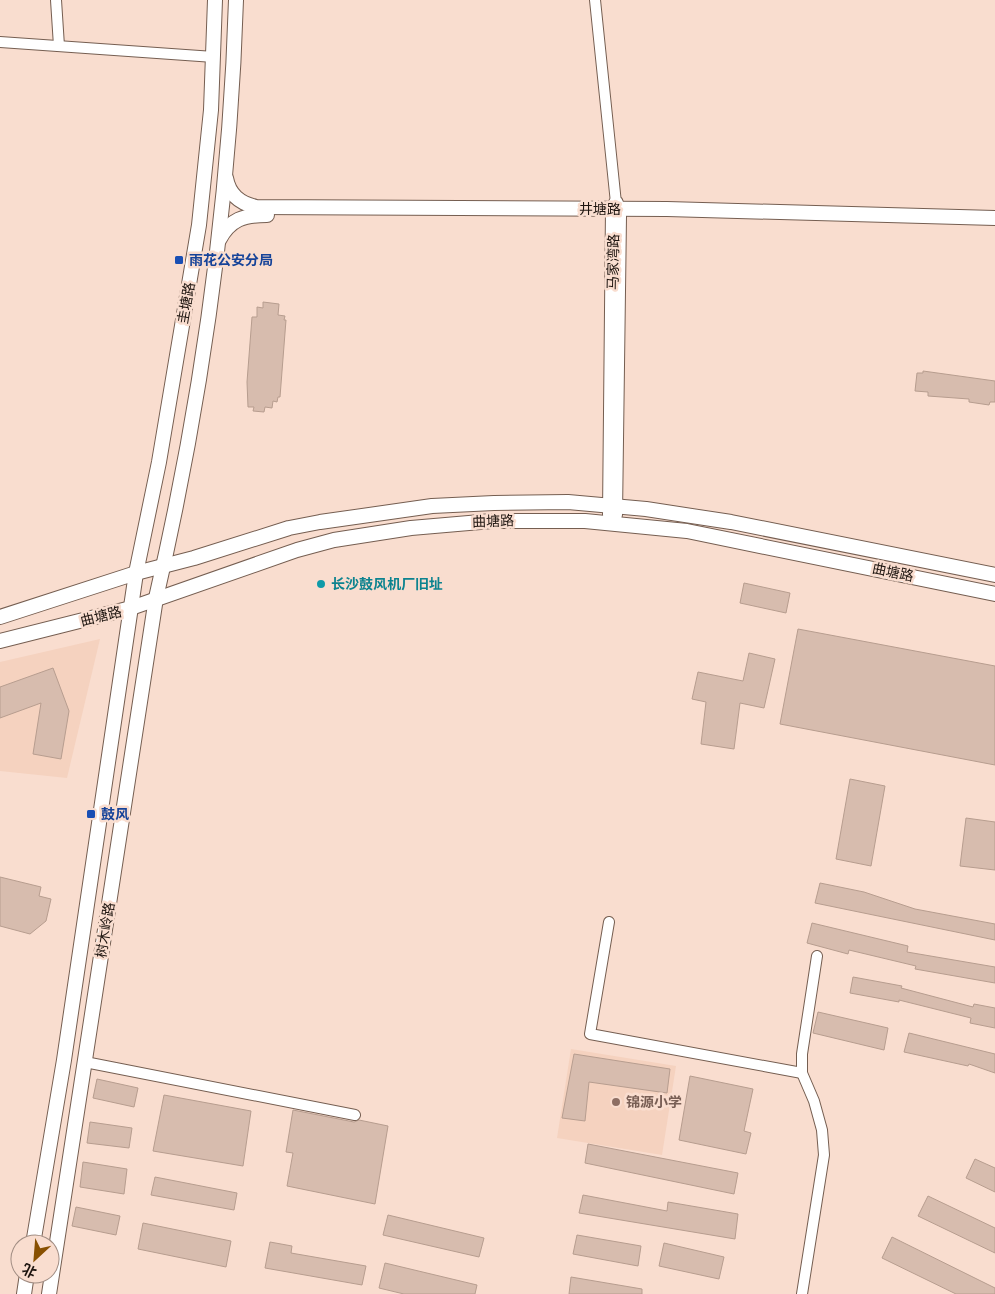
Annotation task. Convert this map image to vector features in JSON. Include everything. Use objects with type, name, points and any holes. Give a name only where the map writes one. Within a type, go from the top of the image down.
[{"type":"main road","name":"圭塘路","points":[[136,573],[159,462],[199,225],[214,57],[215,0]]},
{"type":"main road","name":"圭塘路","points":[[164,566],[193,414],[218,240],[231,109],[236,0]]},
{"type":"main road","name":"井塘路","points":[[225,173],[228,188],[233,194],[248,205],[256,207],[995,218]]},
{"type":"main road","name":"井塘路","points":[[218,240],[225,229],[237,218],[254,215],[616,211],[995,224]]},
{"type":"main road","name":"马家湾路","points":[[612,523],[616,211]]},
{"type":"main road","name":"曲塘路","points":[[0,617],[136,573],[289,528],[432,506],[568,502],[613,506],[731,522],[995,575]]},
{"type":"main road","name":"曲塘路","points":[[0,641],[131,608],[298,550],[352,537],[411,528],[492,521],[612,523],[696,532],[995,594]]},
{"type":"main road","name":"树木岭路","points":[[49,1294],[156,598],[164,566]]},
{"type":"main road","name":"树木岭路","points":[[34,1234],[64,1060],[136,573]]},
{"type":"street","points":[[56,0],[59,46]]},
{"type":"street","points":[[595,0],[616,211]]},
{"type":"street","points":[[0,42],[214,57]]},
{"type":"street","points":[[609,922],[590,1034],[802,1073]]},
{"type":"street","points":[[802,1294],[824,1155],[822,1130],[814,1101],[802,1073],[802,1054],[817,956]]},
{"type":"street","points":[[85,1062],[355,1115]]},
{"type":"shaded area","points":[[100,639],[67,778],[0,771],[0,662]]},
{"type":"shaded area","name":"锦源小学","points":[[571,1049],[676,1066],[662,1155],[557,1138]]},
{"type":"building","points":[[263,302],[279,304],[278,315],[285,316],[284,320],[286,320],[280,397],[278,397],[277,402],[273,401],[272,408],[265,407],[264,412],[253,411],[254,407],[248,407],[247,382],[252,317],[257,317],[257,307],[263,308]]},
{"type":"building","points":[[923,371],[995,381],[995,402],[990,402],[989,405],[969,402],[969,399],[928,396],[928,392],[915,391],[917,373],[923,373]]},
{"type":"building","points":[[744,583],[790,593],[786,613],[740,603]]},
{"type":"building","points":[[798,629],[995,666],[995,765],[780,724]]},
{"type":"building","points":[[749,653],[775,659],[764,708],[740,703],[734,749],[701,744],[706,702],[692,699],[698,672],[743,681]]},
{"type":"building","points":[[53,668],[69,711],[61,759],[33,754],[41,703],[0,718],[0,687]]},
{"type":"building","points":[[850,779],[885,786],[871,866],[836,859]]},
{"type":"building","points":[[966,818],[995,822],[995,870],[960,866]]},
{"type":"building","points":[[0,877],[41,887],[39,896],[51,899],[46,921],[30,934],[0,926]]},
{"type":"building","points":[[820,883],[864,892],[915,909],[995,924],[995,940],[815,903]]},
{"type":"building","points":[[812,923],[908,946],[907,952],[995,967],[995,983],[915,969],[916,966],[849,950],[848,954],[807,943]]},
{"type":"building","points":[[853,977],[902,986],[901,988],[973,1007],[974,1004],[995,1008],[995,1028],[970,1023],[971,1018],[899,1000],[899,1002],[850,993]]},
{"type":"building","points":[[818,1012],[888,1028],[884,1050],[813,1033]]},
{"type":"building","points":[[909,1033],[995,1054],[995,1073],[969,1064],[968,1066],[904,1052]]},
{"type":"building","points":[[574,1054],[670,1069],[667,1093],[589,1082],[585,1121],[562,1118]]},
{"type":"building","points":[[690,1076],[753,1089],[744,1131],[751,1133],[746,1154],[679,1140]]},
{"type":"building","points":[[97,1079],[138,1088],[134,1107],[93,1098]]},
{"type":"building","points":[[164,1095],[251,1111],[243,1166],[153,1151]]},
{"type":"building","points":[[293,1110],[354,1122],[359,1120],[388,1126],[375,1204],[287,1186],[293,1153],[286,1152]]},
{"type":"building","points":[[90,1122],[132,1128],[129,1148],[87,1143]]},
{"type":"building","points":[[588,1144],[738,1173],[734,1194],[585,1163]]},
{"type":"building","points":[[975,1159],[995,1168],[995,1192],[966,1178]]},
{"type":"building","points":[[83,1162],[127,1169],[124,1194],[80,1187]]},
{"type":"building","points":[[155,1177],[237,1193],[234,1210],[151,1195]]},
{"type":"building","points":[[583,1195],[667,1211],[668,1202],[738,1214],[735,1239],[579,1213]]},
{"type":"building","points":[[928,1196],[995,1228],[995,1253],[918,1216]]},
{"type":"building","points":[[76,1207],[120,1216],[116,1235],[72,1226]]},
{"type":"building","points":[[388,1215],[484,1238],[479,1257],[383,1235]]},
{"type":"building","points":[[143,1223],[231,1241],[226,1267],[138,1249]]},
{"type":"building","points":[[577,1235],[641,1246],[638,1266],[573,1254]]},
{"type":"building","points":[[892,1237],[995,1288],[995,1294],[956,1294],[882,1258]]},
{"type":"building","points":[[270,1242],[292,1246],[291,1253],[366,1266],[362,1285],[265,1268]]},
{"type":"building","points":[[664,1243],[724,1257],[719,1279],[659,1266]]},
{"type":"building","points":[[385,1263],[477,1285],[475,1294],[404,1294],[379,1288]]},
{"type":"building","points":[[571,1277],[642,1289],[642,1294],[569,1294]]},
{"type":"place","name":"雨花公安分局","points":[[179,260]]},
{"type":"place","name":"长沙鼓风机厂旧址","points":[[321,584]]},
{"type":"place","name":"鼓风","points":[[91,814]]},
{"type":"place","name":"锦源小学","points":[[616,1102]]}]
